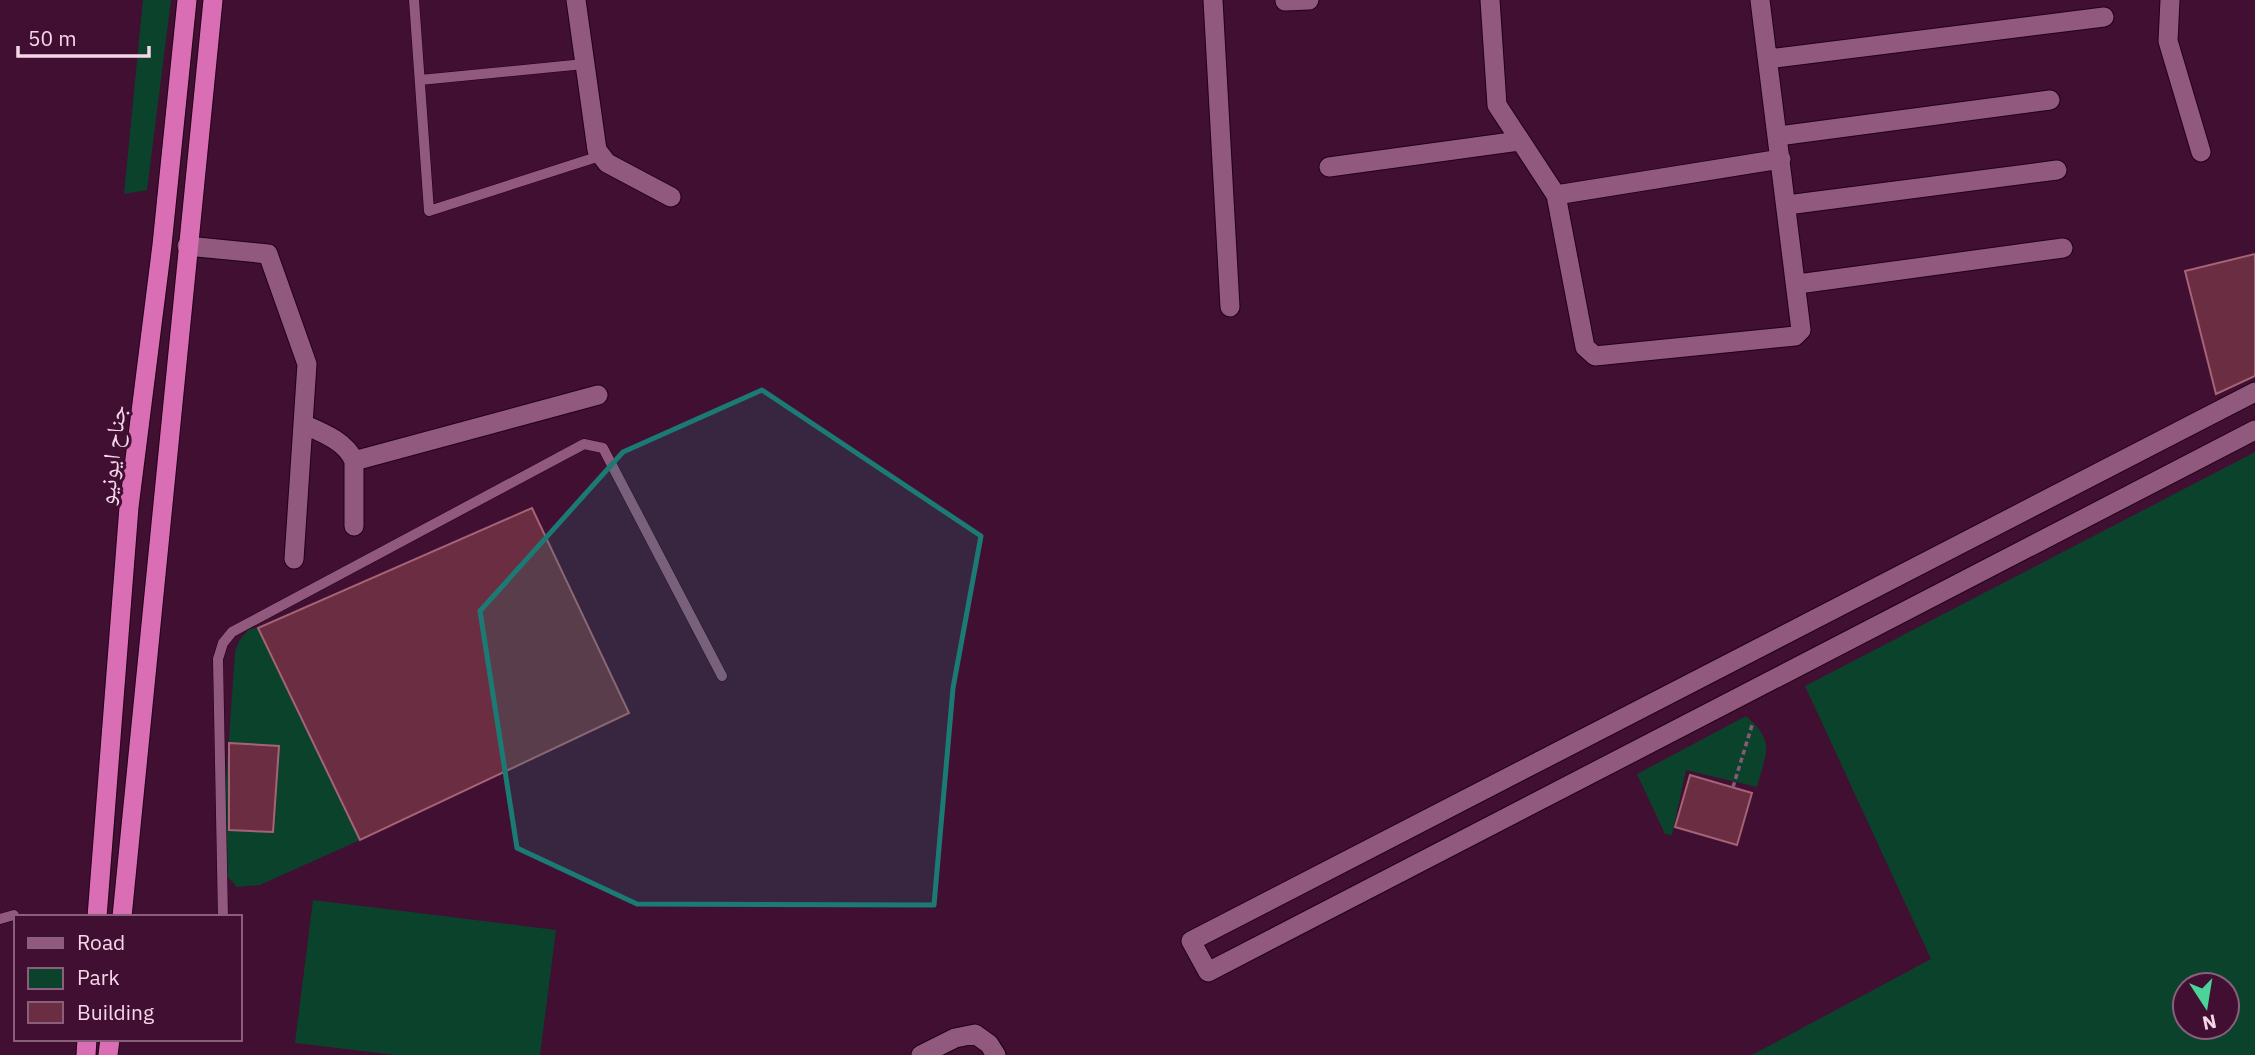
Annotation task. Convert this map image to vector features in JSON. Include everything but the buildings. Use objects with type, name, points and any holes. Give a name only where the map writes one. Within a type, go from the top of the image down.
[{"type":"highway","name":"جناح ایونیو","points":[[97,915],[129,506],[161,258],[187,0]]},
{"type":"highway","points":[[122,915],[213,0]]},
{"type":"highway","points":[[161,258],[187,253]]},
{"type":"street","points":[[576,0],[594,142],[600,156],[671,197]]},
{"type":"street","points":[[1213,0],[1230,307]]},
{"type":"street","points":[[1285,1],[1309,0]]},
{"type":"street","points":[[1490,0],[1497,105],[1556,195],[1585,347],[1589,354],[1595,356],[1795,336],[1801,330],[1798,284],[1760,0]]},
{"type":"street","points":[[2171,0],[2170,51],[2201,152]]},
{"type":"street","points":[[1768,59],[2104,18]]},
{"type":"street","points":[[1778,136],[2050,100]]},
{"type":"street","points":[[1329,167],[1519,141]]},
{"type":"street","points":[[1556,195],[1781,159]]},
{"type":"street","points":[[1787,205],[2057,170]]},
{"type":"street","points":[[1798,284],[2063,247]]},
{"type":"street","points":[[187,253],[268,254],[307,364],[293,559]]},
{"type":"street","points":[[2255,392],[1191,941],[1208,972],[2255,430]]},
{"type":"street","points":[[354,461],[598,395]]},
{"type":"street","points":[[303,424],[332,438],[348,451],[354,461],[354,526]]},
{"type":"street","points":[[1947,551],[1963,581]]},
{"type":"street","points":[[1432,818],[1448,848]]},
{"type":"street","points":[[921,1055],[955,1038],[975,1034],[989,1044],[996,1055]]},
{"type":"lane","points":[[414,0],[429,211],[600,156]]},
{"type":"lane","points":[[420,80],[584,64]]},
{"type":"lane","points":[[223,915],[218,659],[223,643],[232,632],[584,444],[603,447],[722,676]]},
{"type":"lane","points":[[0,919],[14,915]]},
{"type":"path","points":[[1733,787],[1753,722]]},
{"type":"highlighted area","points":[[762,390],[981,536],[953,688],[934,905],[637,904],[517,848],[480,611],[623,452]]},
{"type":"green space","points":[[143,0],[171,0],[147,190],[124,194]]},
{"type":"green space","points":[[2255,452],[2255,1055],[1752,1055],[1931,959],[1805,686]]},
{"type":"green space","points":[[258,628],[360,840],[260,885],[237,887],[220,868],[235,652],[239,641],[249,629]]},
{"type":"green space","points":[[1746,716],[1762,733],[1765,741],[1765,756],[1757,787],[1686,770],[1672,835],[1665,834],[1637,774]]},
{"type":"green space","points":[[313,900],[556,930],[540,1055],[396,1055],[295,1043]]}]
